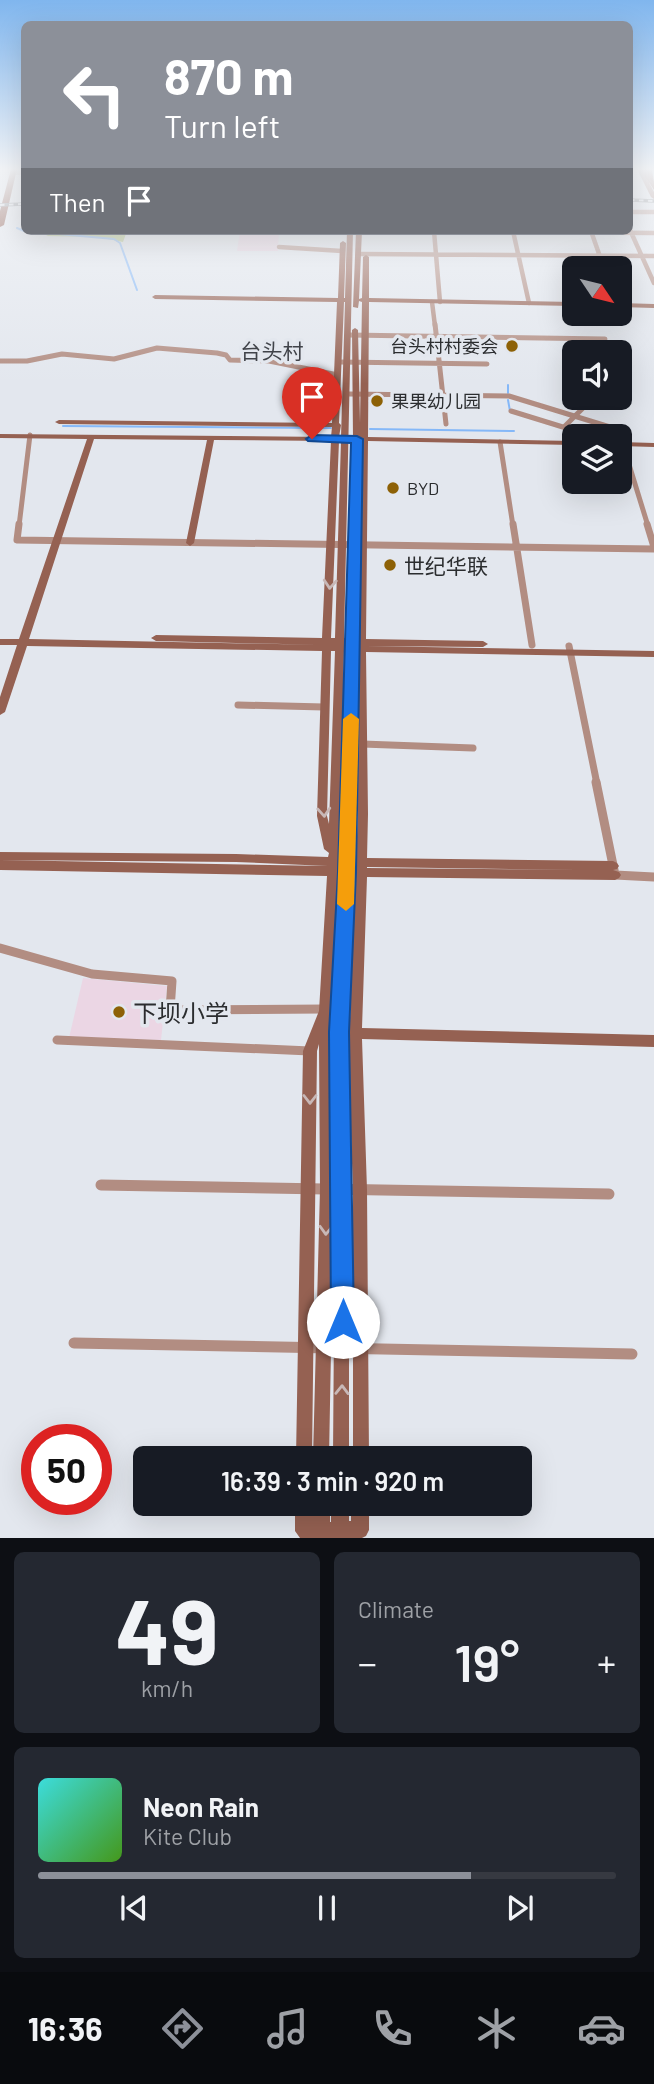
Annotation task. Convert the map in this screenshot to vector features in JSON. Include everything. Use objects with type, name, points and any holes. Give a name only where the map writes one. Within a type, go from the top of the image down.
[{"type":"street","points":[[343,241],[342,251],[353,300]]},
{"type":"street","points":[[341,1446],[342,1189],[348,1032],[362,867],[362,744],[358,646],[348,545],[352,439],[353,300],[350,241]]},
{"type":"street","points":[[361,241],[363,254]]},
{"type":"street","points":[[334,867],[323,816],[324,707],[348,545],[353,300],[365,241]]},
{"type":"street","points":[[435,241],[436,337],[446,424]]},
{"type":"street","points":[[515,241],[529,303]]},
{"type":"street","points":[[595,241],[600,255]]},
{"type":"street","points":[[635,241],[654,283]]},
{"type":"street","points":[[279,247],[342,251]]},
{"type":"street","points":[[363,254],[654,256]]},
{"type":"street","points":[[155,297],[562,304]]},
{"type":"street","points":[[632,305],[654,306]]},
{"type":"street","points":[[352,335],[605,339]]},
{"type":"street","points":[[0,361],[27,361],[62,354],[114,359],[157,348],[217,353],[226,355],[230,360],[269,361],[338,375],[351,394]]},
{"type":"street","points":[[338,375],[352,362],[487,364]]},
{"type":"street","points":[[351,394],[509,396],[601,424]]},
{"type":"street","points":[[337,425],[351,394]]},
{"type":"street","points":[[567,424],[581,410]]},
{"type":"street","points":[[511,411],[562,426]]},
{"type":"street","points":[[60,422],[337,425],[352,439]]},
{"type":"street","points":[[30,435],[17,540],[654,548],[632,479]]},
{"type":"street","points":[[0,436],[562,443]]},
{"type":"street","points":[[0,712],[91,438]]},
{"type":"street","points":[[190,543],[211,438]]},
{"type":"street","points":[[500,442],[532,645]]},
{"type":"street","points":[[632,444],[654,445]]},
{"type":"street","points":[[0,636],[333,646],[532,645],[654,654]]},
{"type":"street","points":[[0,642],[24,638]]},
{"type":"street","points":[[321,1446],[333,1009],[333,646]]},
{"type":"street","points":[[358,646],[570,649],[654,647]]},
{"type":"street","points":[[304,1446],[310,1051],[333,1009],[347,867],[358,646]]},
{"type":"street","points":[[570,649],[614,870]]},
{"type":"street","points":[[238,705],[324,707]]},
{"type":"street","points":[[362,744],[473,748]]},
{"type":"street","points":[[0,856],[236,858],[334,867]]},
{"type":"street","points":[[0,865],[614,870],[654,877]]},
{"type":"street","points":[[0,948],[92,974],[172,981],[170,1010],[333,1009]]},
{"type":"street","points":[[333,1009],[348,1032],[355,1056],[360,1190],[360,1446]]},
{"type":"street","points":[[348,1032],[654,1041]]},
{"type":"street","points":[[58,1040],[310,1051]]},
{"type":"street","points":[[101,1185],[609,1194]]},
{"type":"street","points":[[74,1343],[632,1354]]},
{"type":"street","points":[[309,1516],[315,1531]]},
{"type":"street","points":[[315,1531],[318,1516]]},
{"type":"street","points":[[340,1516],[340,1531]]},
{"type":"street","points":[[315,1531],[360,1530],[360,1516]]},
{"type":"shaded area","points":[[239,241],[279,241],[278,251],[237,251]]},
{"type":"shaded area","name":"下坝小学","points":[[83,978],[167,986],[161,1040],[69,1038]]},
{"type":"waterway","points":[[117,241],[120,243],[137,290]]},
{"type":"waterway","points":[[508,385],[508,393]]},
{"type":"waterway","points":[[508,400],[510,411]]},
{"type":"waterway","points":[[63,426],[331,428]]},
{"type":"waterway","points":[[370,429],[514,431]]},
{"type":"slow traffic","points":[[346,904],[351,719]]},
{"type":"place","name":"台头村村委会","points":[[512,346]]},
{"type":"place","name":"果果幼儿园","points":[[377,401]]},
{"type":"place","name":"BYD","points":[[393,488]]},
{"type":"place","name":"世纪华联","points":[[390,565]]},
{"type":"place","name":"下坝小学","points":[[119,1012]]},
{"type":"district","name":"台头村","points":[[272,350]]},
{"type":"route","points":[[312,439],[357,439],[347,872],[339,1032],[343,1322]]}]
